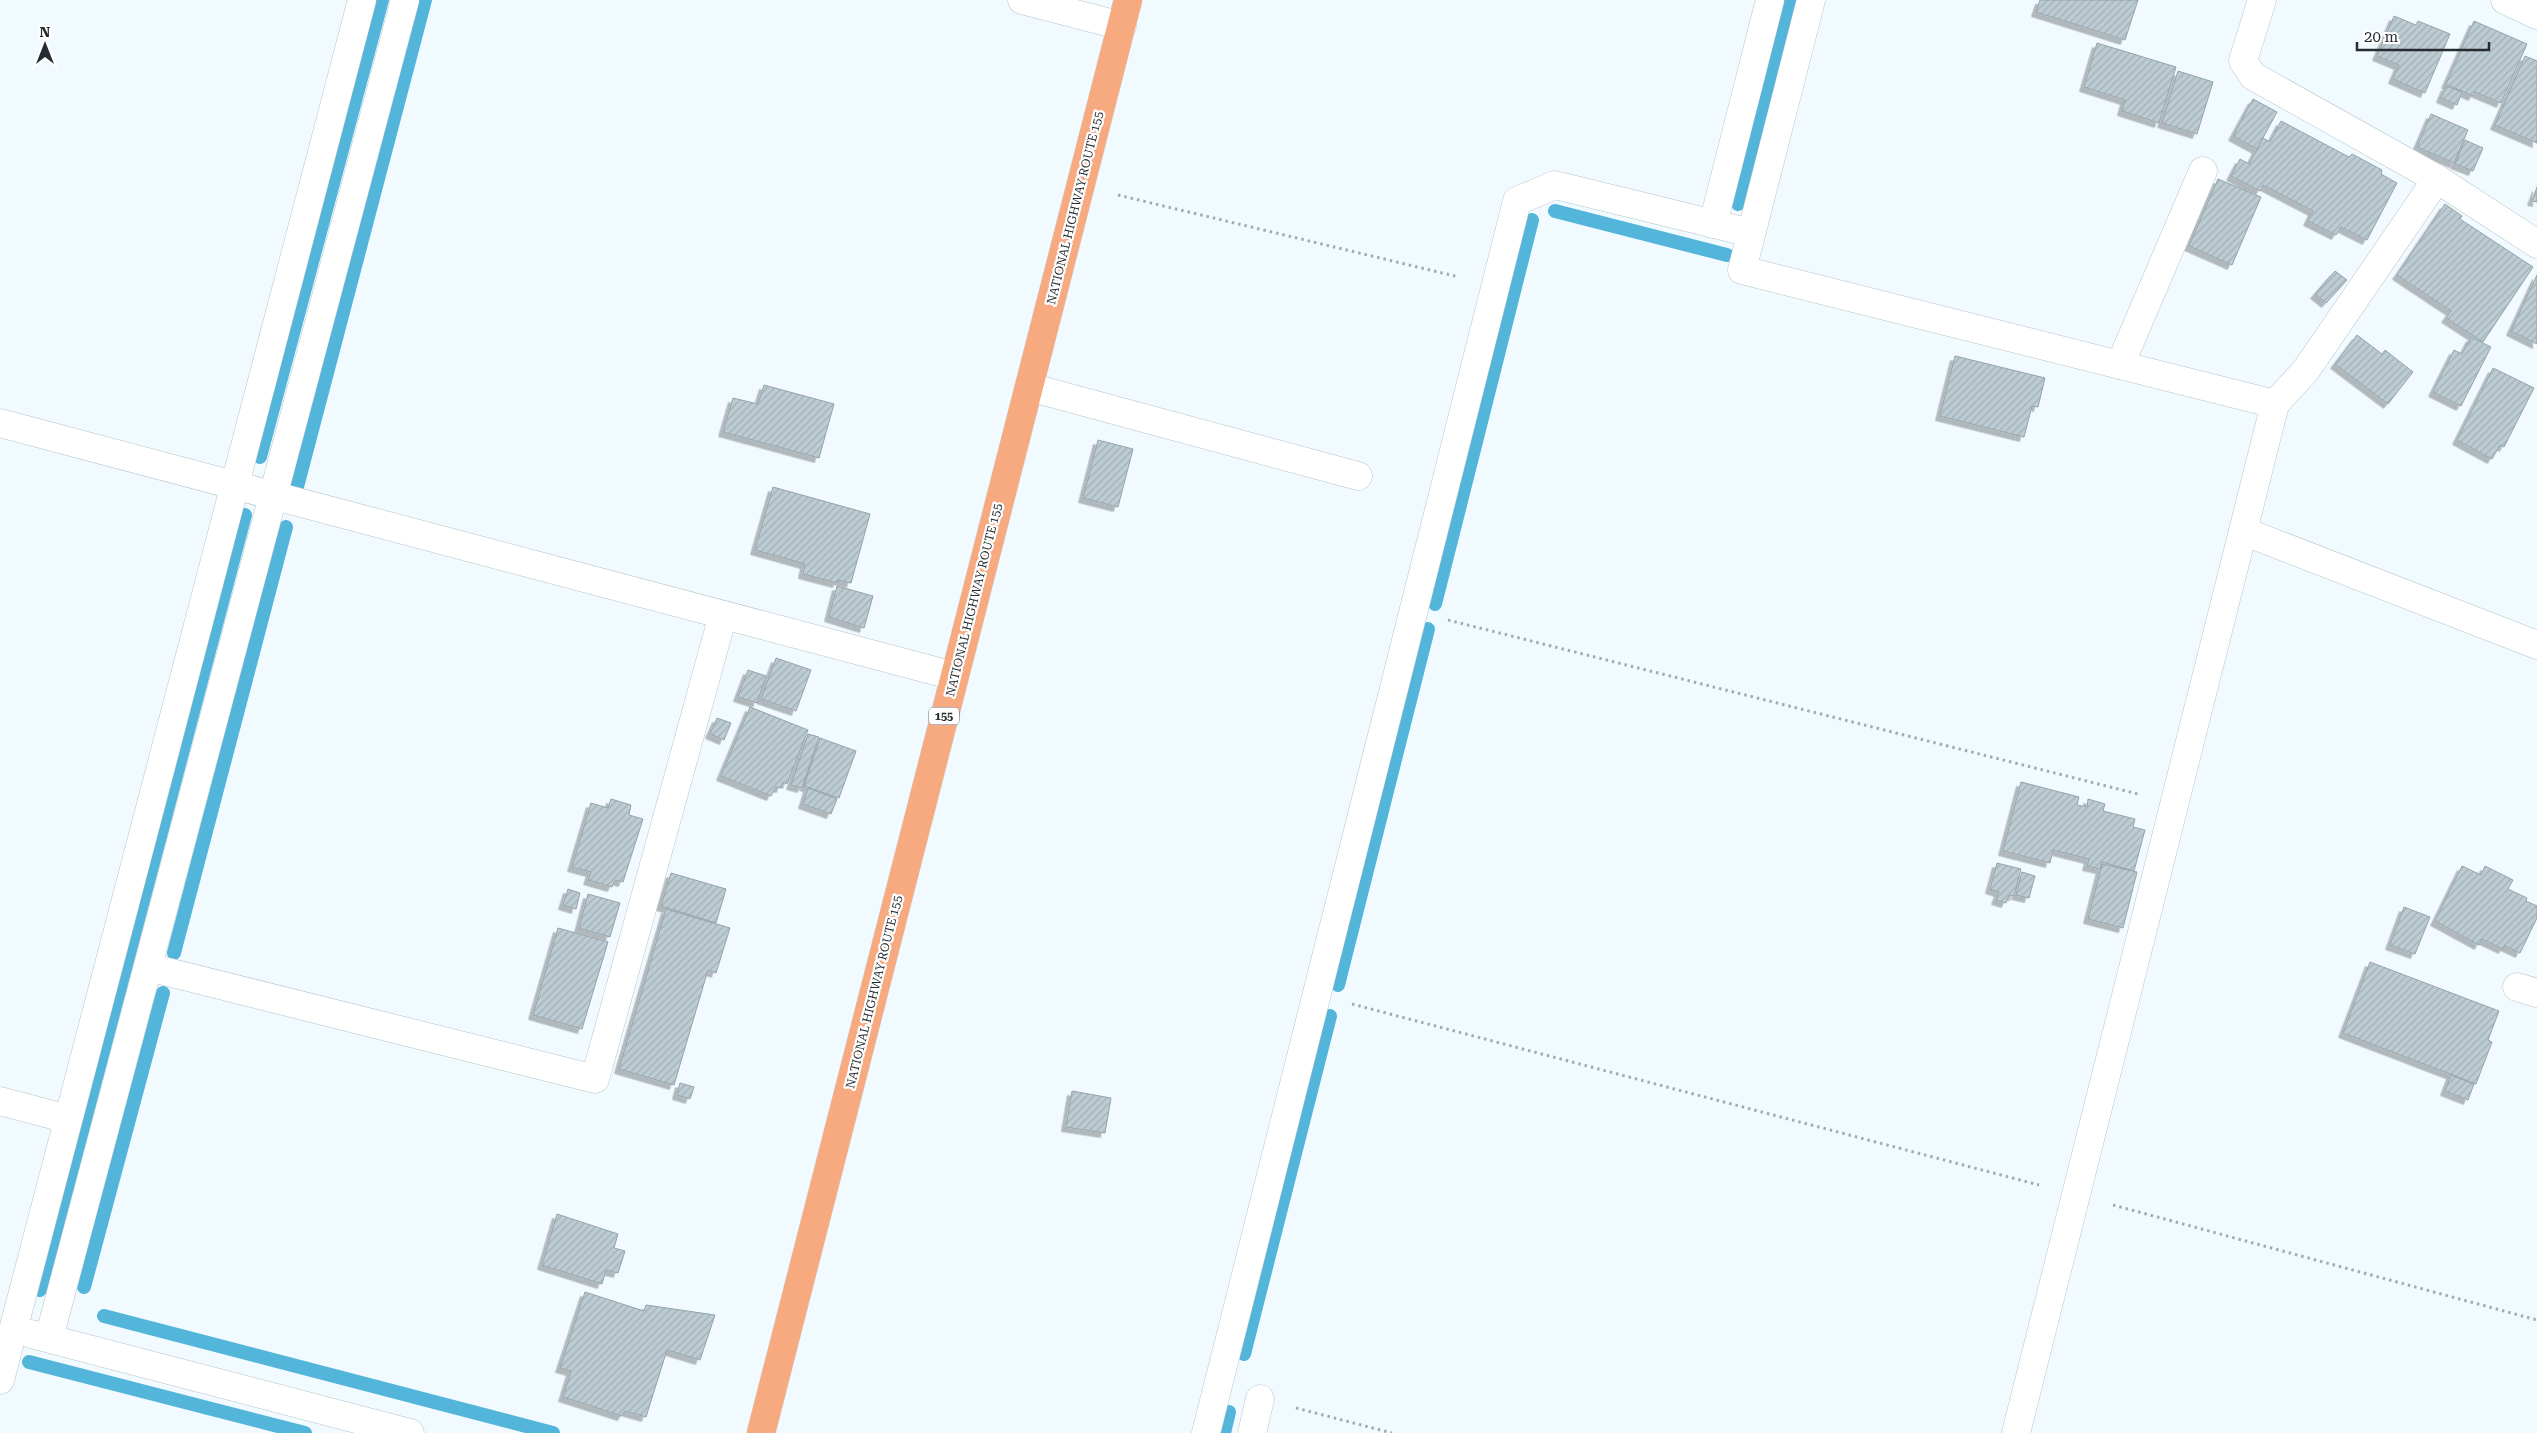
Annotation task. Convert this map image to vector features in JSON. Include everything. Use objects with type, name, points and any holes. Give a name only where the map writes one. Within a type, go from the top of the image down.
[{"type":"highway","name":"NATIONAL HIGHWAY ROUTE 155","points":[[762,1433],[1128,0]]},
{"type":"street","points":[[0,1380],[6,1327],[68,1119],[362,0]]},
{"type":"street","points":[[49,1338],[405,0]]},
{"type":"street","points":[[1022,0],[1122,26]]},
{"type":"street","points":[[1713,224],[1770,0]]},
{"type":"street","points":[[1811,0],[1742,270],[2275,404]]},
{"type":"street","points":[[2262,0],[2243,62],[2253,76],[2437,179],[2537,244]]},
{"type":"street","points":[[2506,0],[2537,15]]},
{"type":"street","points":[[2120,365],[2203,171]]},
{"type":"street","points":[[2016,1433],[2275,404],[2306,370],[2437,179]]},
{"type":"street","points":[[1206,1433],[1517,201],[1555,184],[1751,233]]},
{"type":"street","points":[[1029,387],[1358,476]]},
{"type":"street","points":[[0,423],[954,676]]},
{"type":"street","points":[[2243,531],[2537,645]]},
{"type":"street","points":[[148,967],[595,1079],[723,615]]},
{"type":"street","points":[[0,1101],[68,1119]]},
{"type":"street","points":[[6,1327],[410,1433]]},
{"type":"street","points":[[1252,1433],[1260,1399]]},
{"type":"path","points":[[1081,186],[1496,286]]},
{"type":"path","points":[[1414,611],[2175,804]]},
{"type":"path","points":[[1317,995],[2076,1195],[2537,1320]]},
{"type":"path","points":[[1260,1399],[1392,1433]]},
{"type":"building","points":[[2040,0],[2138,0],[2125,40],[2036,12]]},
{"type":"building","points":[[2394,16],[2416,25],[2418,21],[2450,34],[2425,93],[2393,79],[2399,65],[2377,56]]},
{"type":"building","points":[[2474,21],[2527,44],[2501,103],[2475,92],[2473,96],[2446,84]]},
{"type":"building","points":[[2097,43],[2176,67],[2159,123],[2122,111],[2125,100],[2084,87]]},
{"type":"building","points":[[2525,56],[2537,61],[2537,143],[2495,125]]},
{"type":"building","points":[[2178,71],[2213,82],[2197,134],[2162,123]]},
{"type":"building","points":[[2446,86],[2462,92],[2457,105],[2441,98]]},
{"type":"building","points":[[2253,99],[2277,112],[2257,149],[2233,136]]},
{"type":"building","points":[[2431,114],[2468,130],[2454,163],[2417,147]]},
{"type":"building","points":[[2281,121],[2349,157],[2352,154],[2382,170],[2381,174],[2397,183],[2367,240],[2341,227],[2336,235],[2308,221],[2313,211],[2263,185],[2260,191],[2231,176],[2240,159],[2249,164],[2263,138],[2270,142]]},
{"type":"building","points":[[2465,140],[2483,148],[2473,171],[2455,164]]},
{"type":"building","points":[[2218,179],[2261,197],[2232,265],[2189,246]]},
{"type":"building","points":[[2537,187],[2537,202],[2532,201]]},
{"type":"building","points":[[2445,204],[2462,216],[2460,219],[2533,267],[2483,342],[2446,318],[2451,311],[2397,275]]},
{"type":"building","points":[[2335,271],[2347,280],[2326,303],[2315,294]]},
{"type":"building","points":[[2537,275],[2537,344],[2511,331]]},
{"type":"building","points":[[2357,335],[2382,354],[2385,350],[2413,372],[2388,404],[2335,364]]},
{"type":"building","points":[[2471,337],[2491,347],[2461,406],[2433,392],[2454,350],[2462,354]]},
{"type":"building","points":[[1955,356],[2045,378],[2038,407],[2032,406],[2024,437],[1940,416]]},
{"type":"building","points":[[2493,368],[2534,388],[2504,447],[2500,445],[2492,459],[2457,440]]},
{"type":"building","points":[[764,385],[834,404],[819,458],[723,432],[733,398],[758,404]]},
{"type":"building","points":[[1098,440],[1133,449],[1118,507],[1083,498]]},
{"type":"building","points":[[773,487],[870,514],[851,583],[838,580],[837,583],[803,574],[805,564],[755,550]]},
{"type":"building","points":[[837,586],[873,596],[864,628],[829,617]]},
{"type":"building","points":[[776,658],[811,670],[796,711],[761,699]]},
{"type":"building","points":[[748,670],[766,676],[757,703],[738,697]]},
{"type":"building","points":[[750,707],[808,730],[787,784],[783,782],[781,788],[776,787],[771,796],[721,776]]},
{"type":"building","points":[[717,718],[731,723],[724,740],[710,734]]},
{"type":"building","points":[[808,734],[819,737],[802,788],[791,785]]},
{"type":"building","points":[[820,738],[856,751],[839,798],[804,786]]},
{"type":"building","points":[[2021,782],[2079,797],[2077,805],[2087,807],[2088,799],[2105,804],[2103,811],[2135,819],[2133,827],[2145,830],[2134,871],[2102,862],[2100,869],[2087,866],[2089,859],[2053,850],[2050,863],[2003,851]]},
{"type":"building","points":[[808,788],[837,799],[831,814],[803,804]]},
{"type":"building","points":[[611,799],[631,805],[629,815],[643,819],[623,882],[615,880],[612,887],[588,880],[591,872],[572,867],[591,803],[608,808]]},
{"type":"building","points":[[1997,863],[2021,869],[2014,896],[2009,895],[2006,903],[1996,900],[1999,892],[1990,889]]},
{"type":"building","points":[[2102,864],[2137,872],[2123,928],[2088,919]]},
{"type":"building","points":[[2462,866],[2481,875],[2485,866],[2513,880],[2508,889],[2527,898],[2526,901],[2537,906],[2537,918],[2520,953],[2505,946],[2503,949],[2482,939],[2479,945],[2435,921]]},
{"type":"building","points":[[2022,872],[2035,876],[2029,898],[2016,895]]},
{"type":"building","points":[[671,873],[726,889],[716,923],[661,906]]},
{"type":"building","points":[[568,889],[580,893],[576,909],[563,905]]},
{"type":"building","points":[[588,894],[620,903],[610,937],[579,928]]},
{"type":"building","points":[[2404,907],[2430,917],[2415,954],[2390,945]]},
{"type":"building","points":[[666,909],[730,928],[716,973],[708,970],[674,1085],[619,1069]]},
{"type":"building","points":[[558,928],[608,942],[582,1029],[533,1015]]},
{"type":"building","points":[[2370,962],[2499,1011],[2488,1040],[2492,1042],[2476,1084],[2343,1033]]},
{"type":"building","points":[[2451,1075],[2474,1084],[2468,1100],[2445,1091]]},
{"type":"building","points":[[680,1083],[694,1087],[690,1099],[677,1095]]},
{"type":"building","points":[[1072,1091],[1111,1098],[1105,1133],[1066,1127]]},
{"type":"building","points":[[557,1214],[618,1234],[614,1248],[625,1251],[618,1273],[606,1270],[602,1284],[542,1265]]},
{"type":"building","points":[[585,1292],[644,1311],[646,1305],[715,1315],[700,1360],[667,1350],[646,1417],[625,1411],[622,1416],[563,1397],[571,1371],[560,1368]]},
{"type":"waterway","points":[[260,457],[382,0]]},
{"type":"waterway","points":[[297,487],[425,0]]},
{"type":"waterway","points":[[1738,204],[1790,0]]},
{"type":"waterway","points":[[1555,211],[1727,255]]},
{"type":"waterway","points":[[1435,604],[1532,220]]},
{"type":"waterway","points":[[40,1290],[245,515]]},
{"type":"waterway","points":[[174,953],[286,527]]},
{"type":"waterway","points":[[1338,985],[1428,629]]},
{"type":"waterway","points":[[84,1287],[163,993]]},
{"type":"waterway","points":[[1244,1354],[1330,1016]]},
{"type":"waterway","points":[[104,1316],[553,1433]]},
{"type":"waterway","points":[[29,1362],[305,1433]]},
{"type":"waterway","points":[[1224,1433],[1229,1412]]}]
